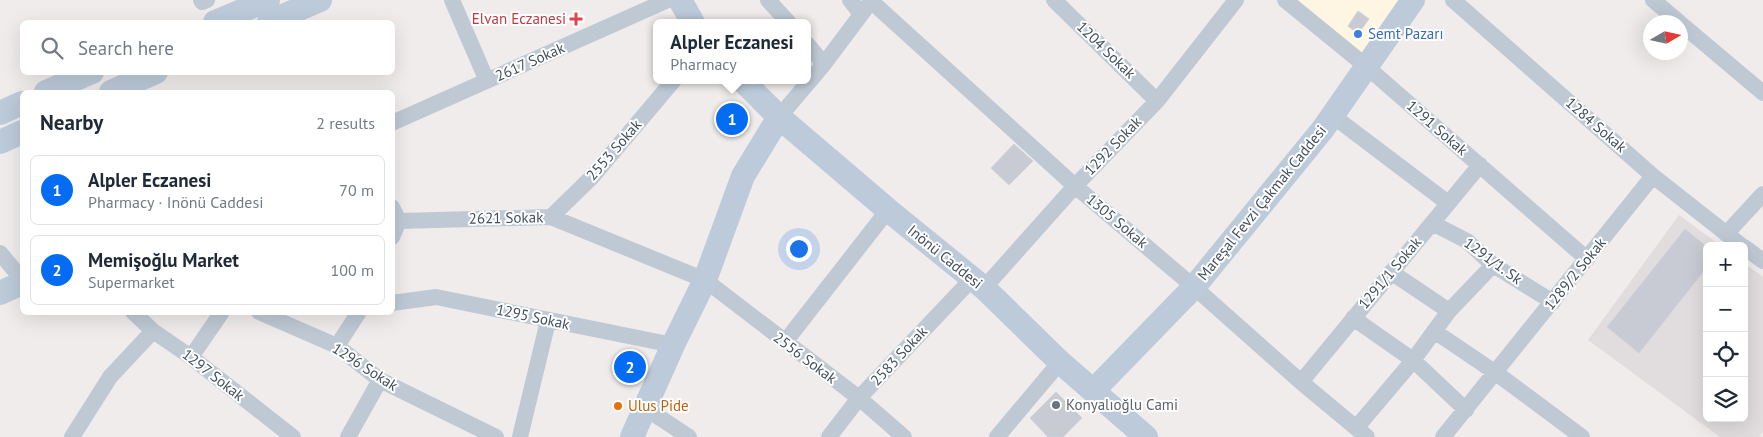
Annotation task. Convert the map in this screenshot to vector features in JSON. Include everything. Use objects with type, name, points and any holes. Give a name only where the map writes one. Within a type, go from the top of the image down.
[{"type":"street","points":[[201,0],[202,2],[207,0]]},
{"type":"street","points":[[220,20],[268,0]]},
{"type":"street","points":[[274,20],[320,0]]},
{"type":"street","points":[[452,0],[487,81]]},
{"type":"street","name":"2617 Sokak","points":[[395,122],[668,0]]},
{"type":"street","points":[[680,0],[691,19]]},
{"type":"street","points":[[768,0],[785,19]]},
{"type":"street","name":"1305 Sokak","points":[[850,0],[868,5],[1361,432]]},
{"type":"street","name":"1204 Sokak","points":[[1054,0],[1157,101]]},
{"type":"street","name":"1292 Sokak","points":[[978,283],[1157,101],[1236,0]]},
{"type":"street","name":"1291 Sokak","points":[[1285,0],[1367,68],[1587,259]]},
{"type":"street","name":"Mareşal Fevzi Çakmak Caddesi","points":[[1093,391],[1194,287],[1332,116],[1413,0]]},
{"type":"street","name":"1284 Sokak","points":[[1453,0],[1653,176],[1737,242]]},
{"type":"street","points":[[1653,0],[1671,15]]},
{"type":"street","points":[[811,79],[868,5]]},
{"type":"street","points":[[1688,30],[1763,93]]},
{"type":"street","points":[[811,49],[824,64]]},
{"type":"street","points":[[51,90],[85,75]]},
{"type":"street","points":[[116,90],[149,75]]},
{"type":"street","name":"2553 Sokak","points":[[551,217],[592,177],[671,84]]},
{"type":"street","name":"Inönü Caddesi","points":[[746,84],[779,117],[888,210],[978,283],[1060,362],[1146,437]]},
{"type":"street","points":[[632,437],[673,345],[705,280],[743,176],[779,117],[807,84]]},
{"type":"street","points":[[1332,116],[1448,203]]},
{"type":"street","points":[[0,142],[20,133]]},
{"type":"street","name":"1291/1 Sokak","points":[[1301,382],[1480,165]]},
{"type":"street","name":"1289/2 Sokak","points":[[1443,437],[1653,176]]},
{"type":"street","points":[[1726,234],[1763,194]]},
{"type":"street","points":[[785,342],[888,210]]},
{"type":"street","name":"2621 Sokak","points":[[396,214],[551,217],[705,280]]},
{"type":"street","name":"1291/1. Sk","points":[[1432,223],[1467,241],[1493,265],[1553,302]]},
{"type":"street","name":"1284 Sokak","points":[[1748,250],[1763,260]]},
{"type":"street","points":[[0,253],[20,277]]},
{"type":"street","points":[[1361,432],[1448,310],[1493,265]]},
{"type":"street","points":[[1391,272],[1448,310]]},
{"type":"street","name":"2556 Sokak","points":[[705,280],[859,398],[904,437]]},
{"type":"street","name":"2583 Sokak","points":[[829,437],[859,398],[978,283]]},
{"type":"street","points":[[0,293],[20,284]]},
{"type":"street","name":"1295 Sokak","points":[[395,303],[436,297],[673,345]]},
{"type":"street","name":"1297 Sokak","points":[[136,315],[153,331],[191,357],[293,437]]},
{"type":"street","points":[[191,357],[220,315]]},
{"type":"street","name":"1296 Sokak","points":[[266,315],[337,346],[380,380],[496,437]]},
{"type":"street","points":[[337,346],[357,315]]},
{"type":"street","points":[[1353,318],[1414,360],[1466,410]]},
{"type":"street","points":[[520,437],[548,320]]},
{"type":"street","points":[[72,437],[110,377],[153,331]]},
{"type":"street","points":[[1434,331],[1496,373],[1582,437]]},
{"type":"street","points":[[997,437],[1060,362]]},
{"type":"street","points":[[348,437],[380,380]]},
{"type":"street","points":[[645,408],[690,437]]},
{"type":"shaded area","name":"Semt Pazarı","points":[[1285,0],[1413,0],[1367,67]]},
{"type":"shaded area","points":[[1679,215],[1716,242],[1703,242],[1703,422],[1748,422],[1748,266],[1763,277],[1763,432],[1759,437],[1720,437],[1588,340]]},
{"type":"building","points":[[1358,11],[1369,19],[1358,34],[1348,26]]},
{"type":"building","points":[[1014,144],[1033,161],[1009,185],[991,168]]},
{"type":"building","points":[[1685,229],[1703,244],[1703,272],[1639,353],[1607,327]]},
{"type":"building","name":"Konyalıoğlu Cami","points":[[1056,392],[1082,418],[1063,437],[1048,437],[1030,418]]},
{"type":"place","name":"Elvan Eczanesi","points":[[576,19]]},
{"type":"place","name":"Semt Pazarı","points":[[1358,34]]},
{"type":"place","name":"Alpler Eczanesi","points":[[732,119]]},
{"type":"place","name":"Memişoğlu Market","points":[[630,367]]},
{"type":"place","name":"Konyalıoğlu Cami","points":[[1056,405]]},
{"type":"place","name":"Ulus Pide","points":[[618,406]]}]
